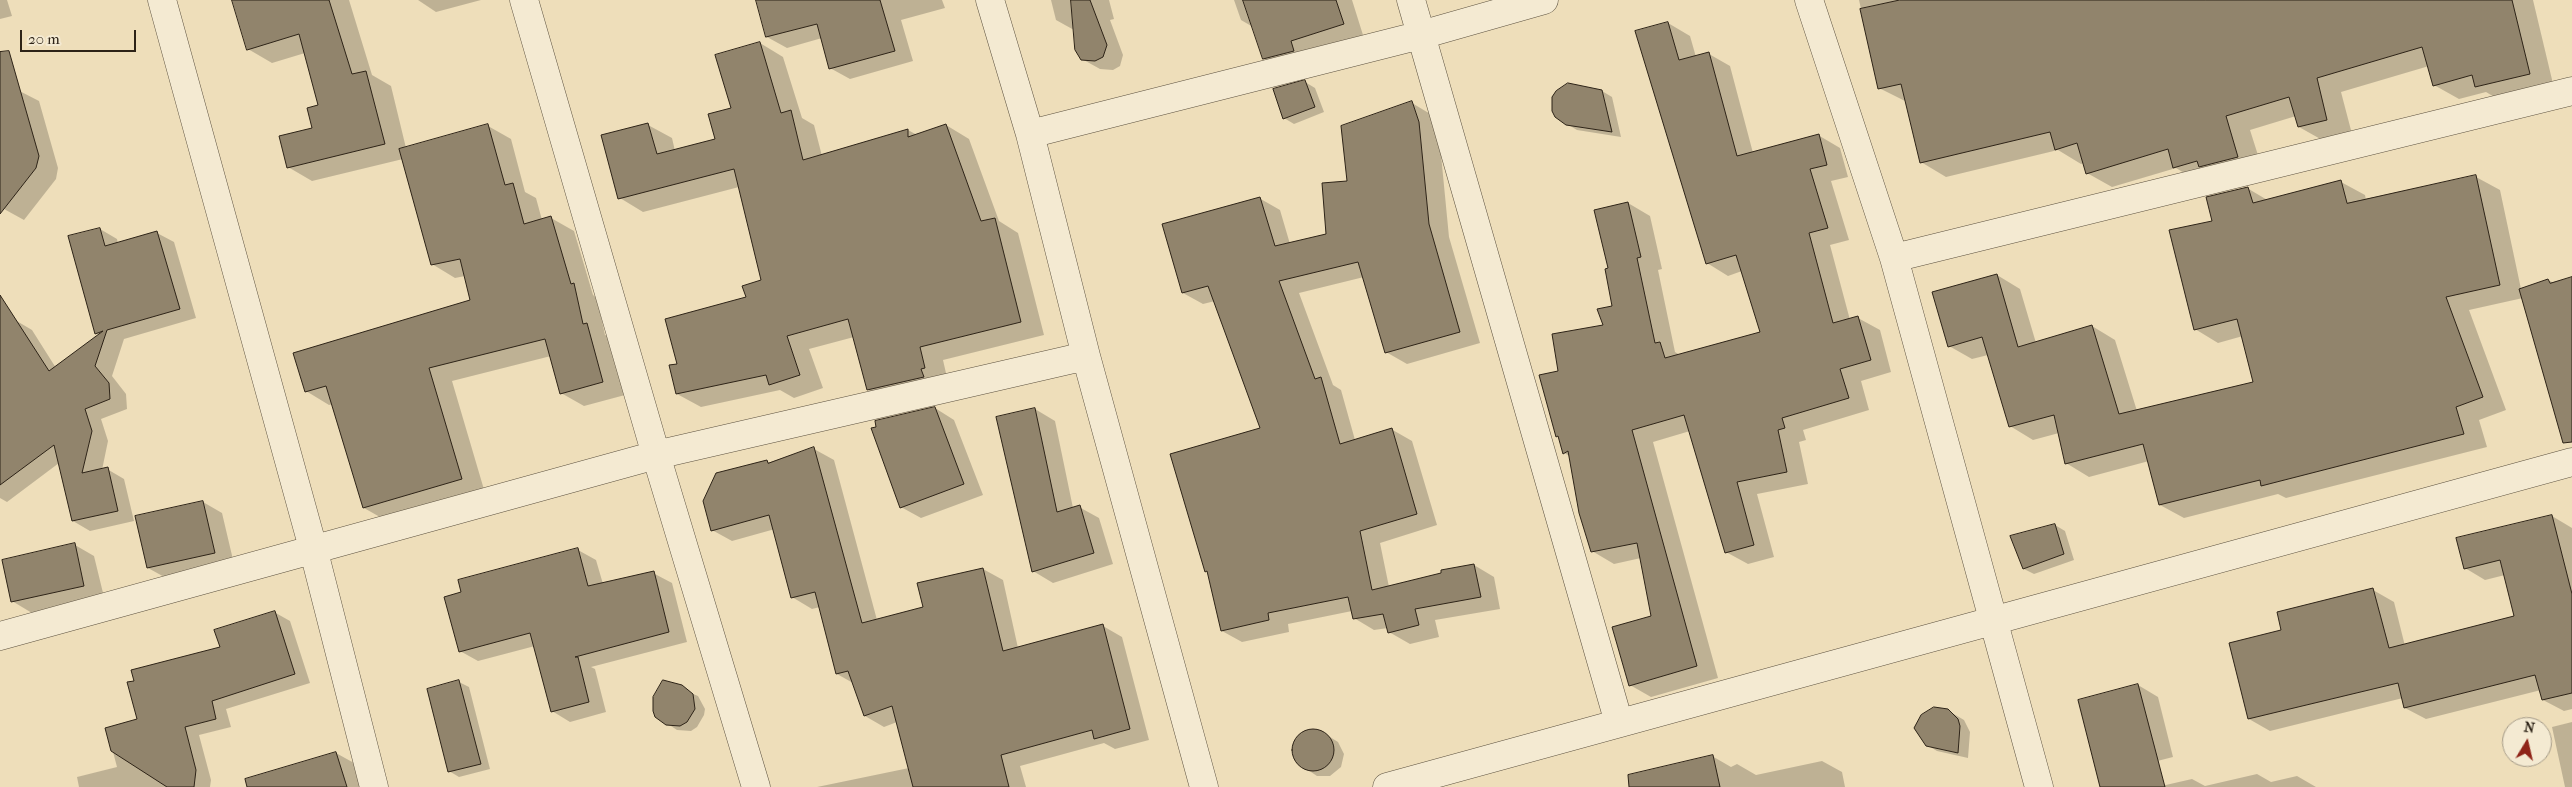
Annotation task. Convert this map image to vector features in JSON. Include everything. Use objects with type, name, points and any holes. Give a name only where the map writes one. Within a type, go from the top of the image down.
[{"type":"street","points":[[162,0],[312,548],[374,787]]},
{"type":"street","points":[[524,0],[656,455],[756,787]]},
{"type":"street","points":[[990,0],[1030,134],[1086,356],[1204,787]]},
{"type":"street","points":[[1411,0],[1619,723]]},
{"type":"street","points":[[1030,134],[1421,35],[1544,0]]},
{"type":"street","points":[[1809,0],[1894,258],[2039,787]]},
{"type":"street","points":[[1894,258],[2572,91]]},
{"type":"street","points":[[0,636],[312,548],[656,455],[1086,356]]},
{"type":"street","points":[[1387,787],[2572,462]]},
{"type":"building","points":[[232,0],[329,0],[352,74],[366,71],[385,144],[287,168],[279,136],[312,128],[307,108],[318,105],[299,34],[247,50]]},
{"type":"building","points":[[756,0],[880,0],[895,51],[829,69],[817,24],[766,37]]},
{"type":"building","points":[[1071,0],[1090,0],[1107,45],[1103,57],[1095,61],[1081,60],[1075,50]]},
{"type":"building","points":[[1243,0],[1336,0],[1344,24],[1291,41],[1294,51],[1263,59]]},
{"type":"building","points":[[1900,0],[2512,0],[2530,74],[2475,87],[2472,75],[2433,86],[2422,47],[2317,78],[2327,120],[2298,127],[2289,97],[2226,116],[2238,157],[2199,167],[2197,161],[2173,168],[2168,149],[2086,174],[2077,143],[2055,150],[2050,132],[1920,163],[1901,84],[1878,89],[1860,9]]},
{"type":"building","points":[[1668,22],[1679,60],[1709,52],[1737,156],[1819,134],[1827,165],[1810,169],[1828,228],[1809,233],[1833,323],[1858,316],[1871,360],[1840,369],[1849,398],[1782,418],[1785,428],[1778,430],[1787,472],[1737,482],[1754,545],[1725,553],[1684,415],[1632,430],[1697,666],[1629,686],[1612,627],[1651,616],[1637,543],[1591,552],[1579,513],[1568,451],[1563,454],[1558,436],[1556,437],[1539,375],[1558,371],[1552,334],[1603,325],[1597,309],[1612,306],[1605,269],[1608,268],[1594,210],[1628,202],[1641,257],[1637,258],[1655,343],[1660,342],[1665,358],[1760,332],[1736,255],[1706,264],[1635,31]]},
{"type":"building","points":[[760,42],[781,113],[791,110],[803,160],[908,129],[908,137],[946,124],[981,221],[995,218],[1021,322],[920,347],[925,368],[921,369],[924,377],[867,390],[848,319],[787,336],[800,375],[769,385],[766,375],[676,394],[669,365],[677,364],[665,319],[746,297],[742,286],[761,280],[734,169],[618,199],[601,135],[648,123],[657,154],[715,139],[708,114],[731,108],[715,55]]},
{"type":"building","points":[[9,51],[39,156],[36,168],[0,214],[0,52]]},
{"type":"building","points":[[1305,80],[1315,107],[1283,119],[1273,89]]},
{"type":"building","points":[[1568,83],[1602,90],[1612,132],[1566,125],[1555,117],[1552,111],[1552,97],[1556,91]]},
{"type":"building","points":[[1412,101],[1419,122],[1429,224],[1460,332],[1385,353],[1358,262],[1279,281],[1315,379],[1321,377],[1340,444],[1392,428],[1417,514],[1360,531],[1372,590],[1441,573],[1441,570],[1474,564],[1481,597],[1415,609],[1419,625],[1388,633],[1383,614],[1353,619],[1348,597],[1268,613],[1269,620],[1221,631],[1207,571],[1205,572],[1170,454],[1260,428],[1208,286],[1182,293],[1162,224],[1260,197],[1275,246],[1326,234],[1322,183],[1347,181],[1341,126]]},
{"type":"building","points":[[488,124],[505,185],[513,183],[524,224],[551,216],[571,284],[574,283],[583,324],[587,323],[603,382],[560,394],[545,339],[429,368],[462,479],[363,508],[326,386],[305,392],[293,353],[470,300],[460,259],[431,265],[399,149]]},
{"type":"building","points":[[2476,175],[2500,285],[2446,297],[2483,397],[2456,407],[2464,434],[2261,486],[2260,480],[2159,505],[2143,444],[2065,464],[2054,415],[2009,427],[1982,337],[1948,347],[1932,292],[1997,274],[2018,347],[2092,325],[2119,414],[2253,382],[2237,319],[2194,330],[2169,230],[2212,221],[2206,197],[2248,187],[2253,203],[2341,180],[2347,203]]},
{"type":"building","points":[[100,228],[105,246],[157,231],[180,309],[107,330],[95,366],[109,383],[110,399],[85,409],[92,431],[82,473],[108,467],[118,511],[72,521],[54,445],[0,485],[0,295],[49,371],[103,331],[95,334],[68,236]]},
{"type":"building","points":[[2572,277],[2572,442],[2563,443],[2519,289],[2548,279],[2550,283]]},
{"type":"building","points":[[935,407],[964,484],[900,508],[871,428],[876,427],[875,421]]},
{"type":"building","points":[[1035,408],[1057,512],[1080,505],[1094,553],[1032,572],[996,417]]},
{"type":"building","points":[[814,447],[862,623],[923,607],[917,583],[983,568],[1003,651],[1103,624],[1130,729],[1094,739],[1092,730],[1001,755],[1009,787],[913,787],[892,706],[864,716],[848,671],[836,674],[815,592],[791,598],[769,515],[711,531],[703,501],[716,473],[767,460],[768,463]]},
{"type":"building","points":[[203,501],[215,553],[147,568],[135,516]]},
{"type":"building","points":[[2552,515],[2572,594],[2572,693],[2542,700],[2535,675],[2404,708],[2398,683],[2248,719],[2229,643],[2281,630],[2277,612],[2373,588],[2389,648],[2514,616],[2500,560],[2464,569],[2456,538]]},
{"type":"building","points":[[2055,524],[2064,554],[2023,569],[2010,536]]},
{"type":"building","points":[[75,543],[84,586],[11,602],[2,560]]},
{"type":"building","points":[[578,548],[588,586],[654,571],[669,632],[575,657],[578,657],[589,702],[551,712],[530,633],[459,652],[444,597],[461,592],[458,580]]},
{"type":"building","points":[[275,611],[295,674],[212,701],[216,719],[185,727],[196,770],[194,787],[167,787],[111,751],[105,728],[137,719],[127,682],[134,681],[131,670],[220,647],[214,630]]},
{"type":"building","points":[[459,680],[481,764],[448,772],[427,689]]},
{"type":"building","points":[[663,680],[682,685],[693,694],[695,709],[687,722],[680,726],[666,725],[655,717],[653,697]]},
{"type":"building","points":[[2138,684],[2165,787],[2100,787],[2078,700]]},
{"type":"building","points":[[1934,707],[1948,709],[1958,719],[1960,726],[1958,753],[1926,746],[1914,728],[1921,715]]},
{"type":"building","points":[[1317,729],[1325,732],[1331,738],[1334,750],[1331,762],[1325,768],[1309,771],[1301,768],[1295,762],[1292,746],[1295,738],[1301,732]]},
{"type":"building","points":[[336,752],[347,787],[247,787],[245,779]]},
{"type":"building","points":[[1713,755],[1720,787],[1629,787],[1628,775]]}]
